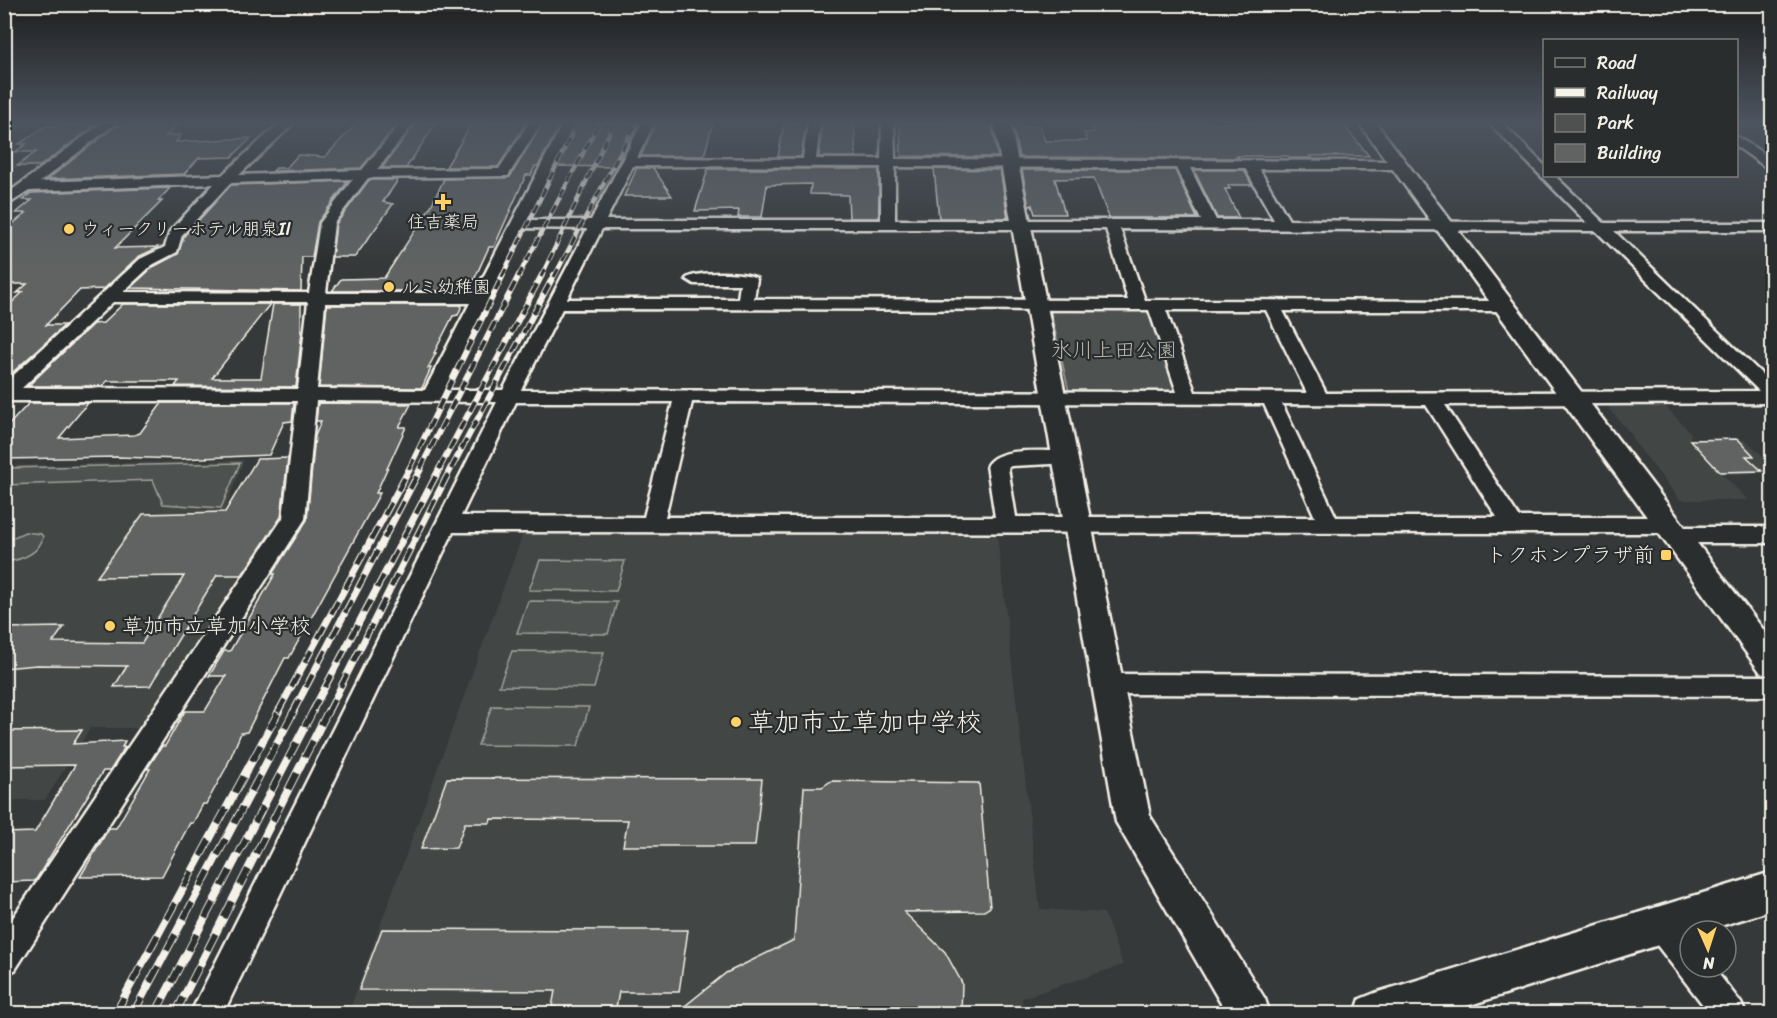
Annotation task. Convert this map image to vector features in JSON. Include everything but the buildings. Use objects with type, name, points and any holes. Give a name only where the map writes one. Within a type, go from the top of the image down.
[{"type":"street","points":[[4,203],[47,171]]},
{"type":"street","points":[[5,394],[146,262],[172,249],[175,234],[236,171]]},
{"type":"street","points":[[4,959],[294,519],[317,290],[327,223],[368,171]]},
{"type":"street","points":[[4,183],[28,185],[365,174],[502,173],[504,171]]},
{"type":"street","points":[[431,397],[545,171]]},
{"type":"street","points":[[206,1014],[509,396],[625,171]]},
{"type":"street","points":[[888,171],[888,226]]},
{"type":"street","points":[[1011,171],[1134,822],[1250,1014]]},
{"type":"street","points":[[1184,171],[1210,226]]},
{"type":"street","points":[[1253,171],[1285,226]]},
{"type":"street","points":[[1402,171],[1773,664]]},
{"type":"street","points":[[1549,177],[1773,396]]},
{"type":"street","points":[[518,224],[596,226],[1773,227]]},
{"type":"street","points":[[1112,226],[1138,305]]},
{"type":"street","points":[[694,279],[749,279],[745,304]]},
{"type":"street","points":[[111,297],[480,298]]},
{"type":"street","points":[[557,304],[1505,306]]},
{"type":"street","points":[[1156,305],[1188,398]]},
{"type":"street","points":[[1272,305],[1318,398]]},
{"type":"street","points":[[5,394],[1432,399],[1773,396]]},
{"type":"street","points":[[654,523],[684,397]]},
{"type":"street","points":[[1270,398],[1329,524]]},
{"type":"street","points":[[1432,399],[1512,524]]},
{"type":"street","points":[[1006,524],[997,465],[1007,459],[1064,458]]},
{"type":"street","points":[[446,524],[1512,524],[1773,535]]},
{"type":"street","points":[[1108,684],[1773,686]]},
{"type":"street","points":[[1375,1014],[1773,891]]},
{"type":"street","points":[[1661,925],[1678,947]]},
{"type":"street","points":[[1703,979],[1730,1014]]},
{"type":"shaded area","points":[[1663,404],[1691,433],[1690,439],[1746,440],[1772,465],[1772,473],[1722,474],[1748,500],[1680,500],[1632,439],[1632,435],[1609,409],[1610,405]]},
{"type":"shaded area","name":"草加市立草加小学校","points":[[244,460],[219,524],[285,522],[148,728],[90,728],[45,800],[5,800],[4,466]]},
{"type":"shaded area","name":"草加市立草加中学校","points":[[523,534],[997,534],[1040,909],[1104,913],[1123,965],[1022,998],[1023,1013],[348,1014]]},
{"type":"green space","name":"氷川上田公園","points":[[1050,309],[1146,309],[1151,311],[1177,388],[1176,392],[1069,392]]},
{"type":"green space","points":[[240,463],[221,508],[163,504],[153,480],[5,485],[5,468]]},
{"type":"green space","points":[[25,532],[41,534],[43,537],[41,543],[28,555],[5,562],[5,541]]},
{"type":"green space","points":[[540,560],[625,561],[616,591],[529,590]]},
{"type":"green space","points":[[528,601],[617,602],[608,634],[517,633]]},
{"type":"green space","points":[[512,651],[604,652],[594,688],[499,686]]},
{"type":"green space","points":[[492,706],[589,707],[578,746],[478,745]]},
{"type":"railway","points":[[502,277],[554,171]]},
{"type":"railway","points":[[518,277],[574,171]]},
{"type":"railway","points":[[542,276],[591,171]]},
{"type":"railway","points":[[554,277],[611,171]]},
{"type":"railway","points":[[409,469],[503,275]]},
{"type":"railway","points":[[420,469],[519,275]]},
{"type":"railway","points":[[451,469],[554,275]]},
{"type":"railway","points":[[439,469],[542,276]]},
{"type":"railway","points":[[278,712],[410,468]]},
{"type":"railway","points":[[293,712],[421,468]]},
{"type":"railway","points":[[312,712],[440,468]]},
{"type":"railway","points":[[328,712],[451,468]]},
{"type":"railway","points":[[115,1014],[279,711]]},
{"type":"railway","points":[[133,1014],[294,711]]},
{"type":"railway","points":[[155,1014],[313,711]]},
{"type":"railway","points":[[175,1014],[328,711]]},
{"type":"place","name":"住吉薬局","points":[[443,202]]},
{"type":"place","name":"ウィークリーホテル朋泉II","points":[[69,229]]},
{"type":"place","name":"ルミ幼稚園","points":[[389,287]]},
{"type":"place","name":"トクホンプラザ前","points":[[1666,555]]},
{"type":"place","name":"草加市立草加小学校","points":[[110,626]]},
{"type":"place","name":"草加市立草加中学校","points":[[736,722]]}]
